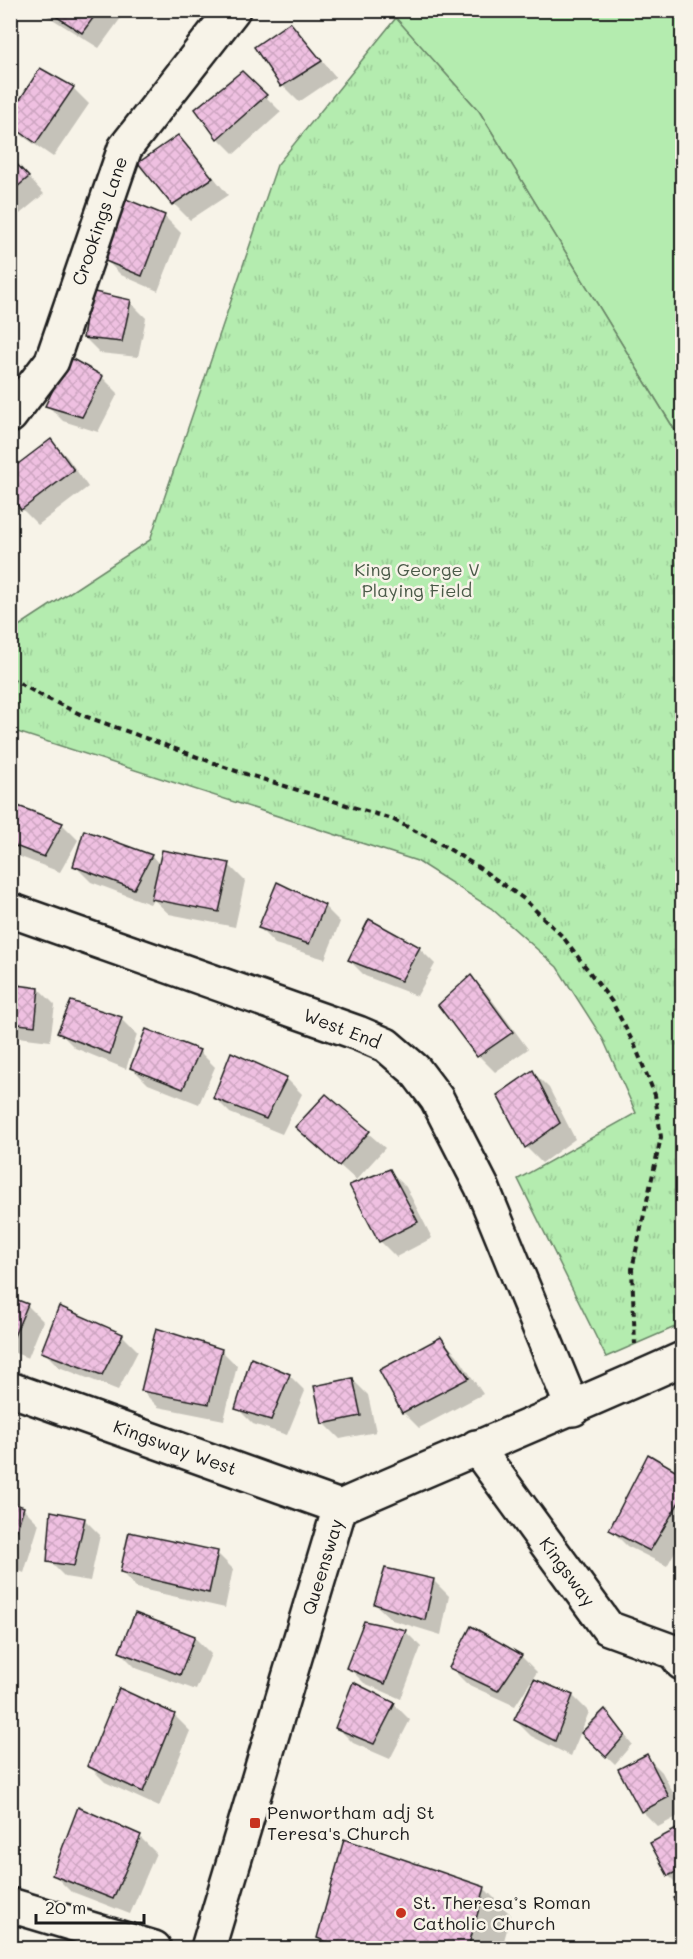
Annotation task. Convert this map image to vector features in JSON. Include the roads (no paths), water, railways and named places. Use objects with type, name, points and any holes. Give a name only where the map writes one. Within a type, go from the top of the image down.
[{"type":"street","name":"Crookings Lane","points":[[10,416],[52,361],[125,148],[233,10]]},
{"type":"street","name":"West End","points":[[10,910],[358,1033],[386,1045],[415,1070],[437,1099],[482,1187],[573,1409]]},
{"type":"street","name":"Queensway","points":[[208,1948],[340,1507],[476,1447],[573,1409],[682,1359]]},
{"type":"street","name":"Kingsway West","points":[[10,1389],[340,1507]]},
{"type":"street","name":"Kingsway","points":[[476,1447],[608,1628],[674,1652],[682,1663]]},
{"type":"street","points":[[10,1905],[154,1948]]},
{"type":"place","name":"Penwortham adj St Teresa's Church","points":[[255,1823]]},
{"type":"place","name":"St. Theresa’s Roman Catholic Church","points":[[401,1913]]},
{"type":"park label","name":"King George V Playing Field","points":[[417,580]]}]
